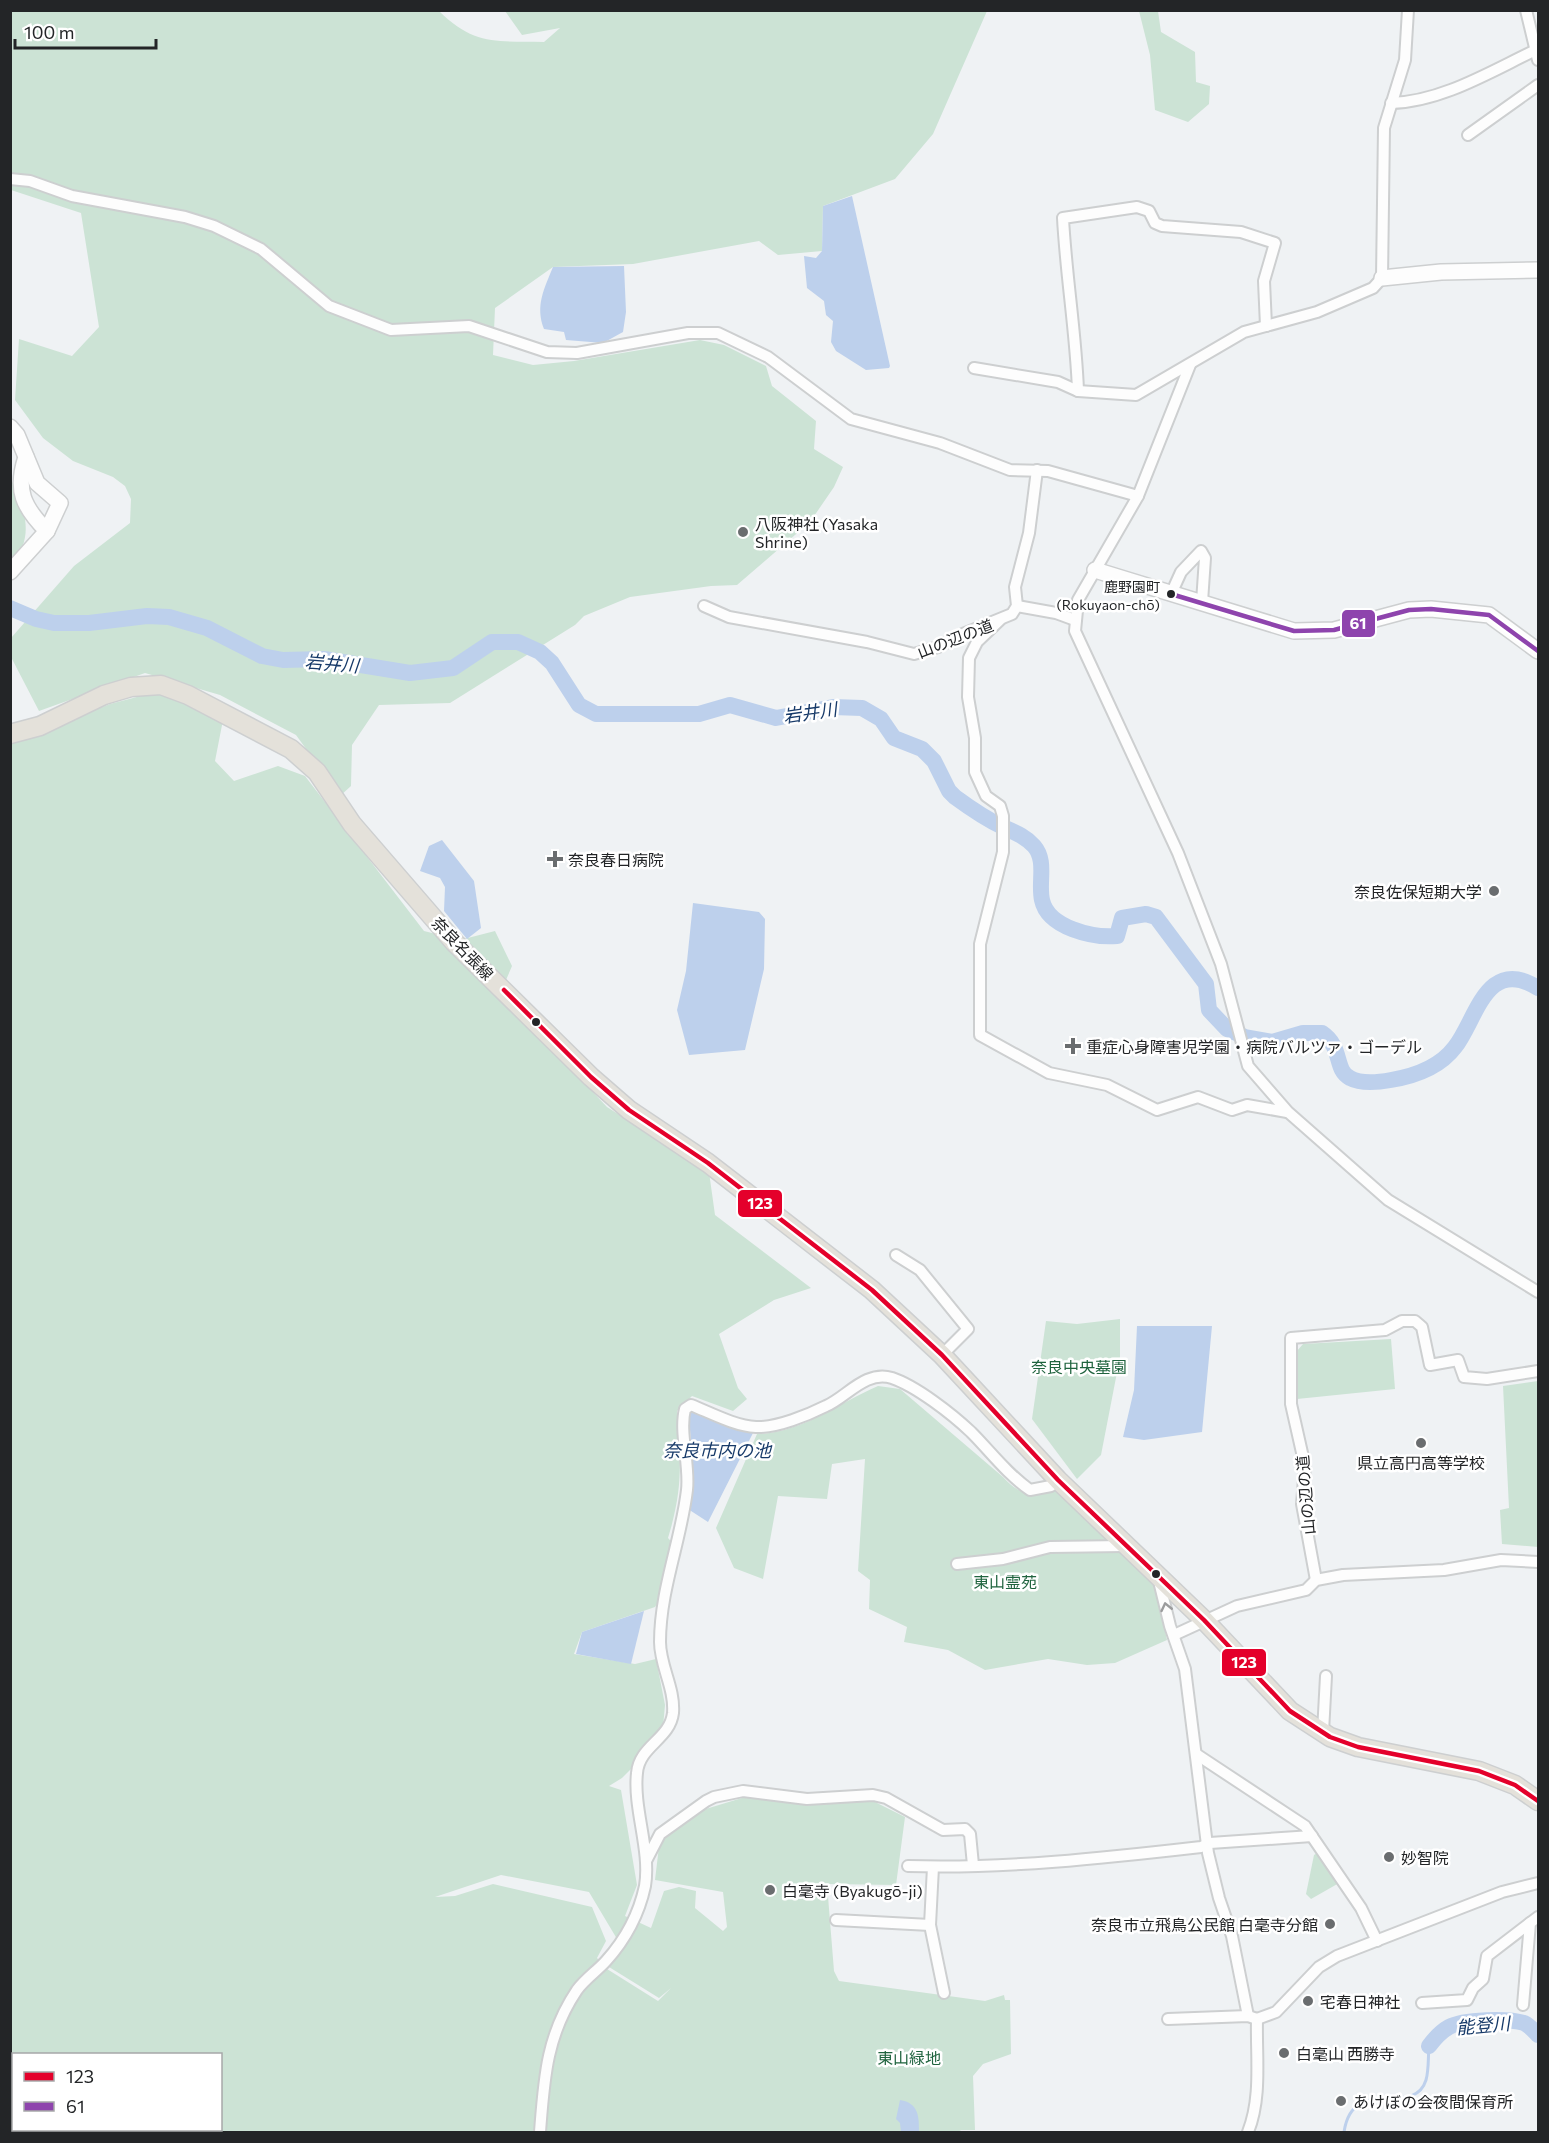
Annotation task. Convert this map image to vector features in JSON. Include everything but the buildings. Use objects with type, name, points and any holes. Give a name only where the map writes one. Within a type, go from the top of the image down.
[{"type":"main road","name":"奈良名張線","points":[[10,734],[40,726],[122,690],[142,684],[161,685],[188,695],[291,749],[317,772],[352,824],[454,942],[591,1077],[629,1110],[708,1163],[872,1290],[942,1355],[1058,1480],[1203,1620],[1290,1711],[1323,1732],[1358,1747],[1479,1771],[1515,1785],[1539,1801]]},
{"type":"street","points":[[974,368],[1058,382],[1078,391],[1136,394],[1245,332],[1317,312],[1373,288],[1382,278],[1384,128],[1405,60],[1408,10]]},
{"type":"street","points":[[1391,104],[1407,103],[1452,88],[1538,53],[1526,10]]},
{"type":"street","points":[[1468,135],[1539,85]]},
{"type":"street","points":[[10,179],[30,182],[72,196],[185,217],[214,226],[261,249],[328,306],[391,330],[469,326],[547,352],[577,353],[677,334],[718,333],[768,357],[851,419],[940,443],[1010,470],[1048,471],[1138,496]]},
{"type":"street","points":[[1078,391],[1077,357],[1066,281],[1063,218],[1137,207],[1149,212],[1155,223],[1162,226],[1241,232],[1275,243],[1264,281],[1266,326]]},
{"type":"street","points":[[1382,278],[1441,272],[1539,270]]},
{"type":"street","points":[[1190,365],[1138,496],[1078,600],[1075,631],[1178,853],[1221,964],[1248,1066],[1288,1112],[1388,1200],[1539,1292]]},
{"type":"street","points":[[10,427],[37,483],[60,503],[47,531],[10,572]]},
{"type":"street","points":[[26,457],[21,473],[22,497],[31,515],[47,531]]},
{"type":"street","points":[[1000,620],[1012,614],[1017,606],[1015,587],[1029,534],[1037,470]]},
{"type":"street","points":[[1171,594],[1181,572],[1201,551],[1205,558],[1202,602]]},
{"type":"street","points":[[1095,570],[1294,631],[1334,630],[1409,610],[1431,609],[1489,615],[1539,651]]},
{"type":"street","name":"山の辺の道","points":[[704,606],[729,617],[867,642],[914,654],[938,647],[958,636],[1000,620]]},
{"type":"street","points":[[1017,606],[1056,613],[1075,620]]},
{"type":"street","name":"山の辺の道","points":[[1000,620],[977,642],[969,657],[968,697],[975,738],[975,772],[986,796],[1000,806],[1003,816],[1003,852],[980,944],[980,1035],[1049,1073],[1107,1085],[1157,1110],[1188,1098],[1198,1097],[1232,1110],[1247,1105],[1288,1112]]},
{"type":"street","points":[[896,1255],[920,1270],[968,1329],[942,1355]]},
{"type":"street","name":"山の辺の道","points":[[1316,1580],[1302,1504],[1305,1466],[1291,1404],[1291,1338],[1385,1330],[1402,1321],[1415,1321],[1422,1327],[1430,1365],[1458,1360],[1464,1377],[1487,1379],[1539,1371]]},
{"type":"street","points":[[540,2133],[546,2058],[558,2024],[578,1989],[624,1939],[636,1915],[645,1885],[646,1861],[636,1775],[644,1751],[666,1729],[673,1712],[669,1676],[660,1646],[661,1622],[687,1488],[685,1409],[691,1405],[745,1425],[770,1426],[828,1406],[853,1387],[873,1378],[888,1377],[908,1384],[969,1430],[1018,1482],[1030,1490],[1051,1486],[1058,1480]]},
{"type":"street","points":[[957,1564],[1003,1559],[1050,1547],[1124,1546]]},
{"type":"street","points":[[1174,1635],[1237,1606],[1306,1590],[1316,1580],[1343,1575],[1444,1570],[1501,1560],[1539,1562]]},
{"type":"street","points":[[1159,1578],[1190,1697],[1207,1844],[1219,1898],[1232,1936],[1253,2018],[1257,2082],[1253,2118],[1248,2133]]},
{"type":"street","points":[[1323,1732],[1326,1676]]},
{"type":"street","points":[[1196,1754],[1305,1826],[1361,1908],[1377,1941]]},
{"type":"street","points":[[646,1861],[660,1834],[706,1801],[714,1797],[751,1791],[807,1799],[873,1795],[886,1798],[943,1830],[965,1829],[970,1834],[973,1865]]},
{"type":"street","points":[[908,1866],[933,1867],[1134,1855],[1207,1844],[1312,1836]]},
{"type":"street","points":[[933,1867],[930,1925],[944,1993]]},
{"type":"street","points":[[1168,2019],[1253,2018],[1276,2012],[1319,1967],[1377,1941],[1502,1892],[1539,1883]]},
{"type":"street","points":[[836,1920],[930,1925]]},
{"type":"street","points":[[1422,2003],[1467,2000],[1473,1988],[1483,1979],[1486,1956],[1534,1920]]},
{"type":"street","points":[[1522,2005],[1534,1920]]},
{"type":"green space","points":[[10,11],[439,11],[475,36],[500,41],[544,42],[560,28],[522,35],[505,11],[987,11],[933,134],[895,179],[823,206],[822,251],[778,255],[759,241],[633,264],[553,267],[495,308],[493,355],[533,365],[574,361],[700,340],[724,345],[766,366],[772,386],[816,421],[814,449],[843,467],[834,487],[810,522],[737,585],[711,586],[630,597],[584,616],[575,625],[450,703],[379,705],[352,745],[351,786],[340,796],[296,735],[220,695],[145,673],[39,711],[11,657],[11,638],[74,566],[130,523],[131,499],[125,486],[113,477],[73,461],[43,438],[15,400],[19,339],[72,356],[99,327],[81,213],[11,190]]},
{"type":"green space","points":[[1139,11],[1158,11],[1161,32],[1195,52],[1196,82],[1210,86],[1209,104],[1188,122],[1155,110],[1150,55]]},
{"type":"green space","points":[[10,477],[20,499],[26,533],[18,554],[10,563]]},
{"type":"green space","name":"東山緑地","points":[[156,692],[223,720],[215,761],[234,781],[278,766],[305,776],[424,931],[460,940],[495,931],[512,966],[500,994],[607,1107],[709,1172],[715,1215],[811,1288],[774,1300],[719,1334],[738,1388],[747,1399],[733,1411],[692,1396],[677,1411],[680,1475],[668,1538],[680,1551],[676,1575],[655,1607],[582,1632],[574,1654],[635,1664],[656,1659],[665,1705],[662,1738],[622,1778],[609,1786],[621,1790],[637,1885],[625,1916],[651,1928],[664,1891],[679,1887],[696,1891],[695,1908],[723,1931],[727,1927],[723,1892],[655,1880],[660,1838],[699,1811],[742,1798],[871,1800],[905,1817],[896,1885],[827,1884],[834,1971],[839,1981],[985,2001],[1004,1995],[1005,2000],[1010,2000],[1011,2054],[983,2064],[973,2076],[975,2130],[958,2132],[11,2132],[10,744],[110,704]],"holes":[[[501,1875],[589,1892],[623,1949],[609,1967],[659,1998],[671,1988],[658,2001],[607,1969],[597,1958],[606,1941],[592,1907],[493,1884],[455,1896],[435,1897]]]},
{"type":"green space","name":"奈良中央墓園","points":[[1120,1319],[1120,1357],[1101,1455],[1077,1479],[1032,1419],[1046,1321],[1077,1324]]},
{"type":"green space","points":[[1391,1339],[1395,1389],[1297,1399],[1297,1351],[1303,1344]]},
{"type":"green space","points":[[1538,1381],[1538,1547],[1502,1544],[1500,1510],[1509,1508],[1503,1386]]},
{"type":"green space","name":"東山霊苑","points":[[878,1386],[900,1389],[1017,1489],[1029,1493],[1061,1488],[1103,1536],[1155,1582],[1167,1640],[1115,1663],[1087,1665],[1048,1659],[985,1670],[948,1650],[904,1642],[907,1627],[869,1609],[870,1580],[858,1571],[865,1459],[832,1464],[827,1499],[778,1496],[763,1579],[734,1568],[716,1528],[757,1434],[805,1423]]},
{"type":"green space","points":[[1319,1852],[1339,1883],[1311,1899],[1306,1894],[1314,1855]]},
{"type":"water","points":[[852,196],[889,368],[866,370],[836,351],[831,342],[833,321],[826,315],[824,301],[807,288],[804,256],[816,258],[822,251],[823,206]]},
{"type":"water","points":[[624,266],[626,312],[623,332],[603,343],[566,340],[564,332],[544,329],[540,313],[541,305],[553,267]]},
{"type":"water","points":[[442,840],[474,881],[481,928],[467,939],[444,911],[445,887],[440,878],[420,871],[429,846]]},
{"type":"water","points":[[693,903],[759,912],[765,919],[764,969],[745,1050],[689,1055],[677,1010],[686,971]]},
{"type":"water","points":[[1137,1326],[1212,1326],[1202,1432],[1144,1440],[1123,1437],[1134,1390]]},
{"type":"water","name":"奈良市内の池","points":[[691,1412],[753,1433],[708,1522],[688,1509],[692,1462],[688,1414]]},
{"type":"water","points":[[644,1611],[631,1664],[576,1654],[582,1632]]},
{"type":"water","points":[[900,2100],[911,2104],[917,2112],[919,2132],[901,2132],[900,2123],[896,2119]]},
{"type":"waterway","name":"岩井川","points":[[10,608],[36,619],[54,623],[89,623],[147,616],[169,617],[207,628],[262,656],[283,660],[324,659],[410,673],[453,668],[492,642],[518,642],[540,652],[552,663],[579,705],[596,714],[699,714],[730,705],[776,718],[833,707],[862,708],[881,719],[894,738],[922,749],[934,761],[949,791],[955,797],[984,817],[1023,837],[1034,846],[1040,858],[1042,900],[1046,910],[1053,918],[1084,933],[1117,936],[1122,918],[1146,914],[1156,917],[1206,984],[1209,1010],[1227,1029],[1245,1037],[1272,1042],[1303,1033],[1322,1033],[1333,1045],[1342,1070],[1354,1080],[1387,1081],[1426,1070],[1442,1060],[1455,1047],[1485,995],[1494,985],[1506,980],[1520,980],[1538,988]]},
{"type":"waterway","name":"能登川","points":[[1429,2046],[1449,2027],[1475,2021],[1517,2021],[1526,2024],[1538,2035]]},
{"type":"waterway","name":"能登川","points":[[1344,2132],[1350,2114],[1359,2104],[1371,2100],[1409,2096],[1419,2091],[1427,2076],[1429,2046]]},
{"type":"transit line","name":"61","points":[[1171,594],[1294,631],[1334,630],[1409,610],[1431,609],[1489,615],[1538,651]]},
{"type":"transit line","name":"123","points":[[504,990],[591,1077],[629,1110],[708,1163],[872,1290],[942,1355],[1058,1480],[1204,1620],[1290,1711],[1330,1737],[1358,1747],[1479,1771],[1515,1785],[1538,1801]]},
{"type":"place","name":"八阪神社 (Yasaka Shrine)","points":[[743,532]]},
{"type":"place","name":"鹿野園町 (Rokuyaon-chō)","points":[[1171,594]]},
{"type":"place","name":"奈良春日病院","points":[[555,859]]},
{"type":"place","name":"奈良佐保短期大学","points":[[1494,891]]},
{"type":"place","name":"重症心身障害児学園・病院バルツァ・ゴーデル","points":[[1073,1046]]},
{"type":"place","name":"県立高円高等学校","points":[[1421,1443]]},
{"type":"place","name":"妙智院","points":[[1389,1857]]},
{"type":"place","name":"白毫寺 (Byakugō-ji)","points":[[770,1890]]},
{"type":"place","name":"奈良市立飛鳥公民館 白毫寺分館","points":[[1330,1924]]},
{"type":"place","name":"宅春日神社","points":[[1308,2001]]},
{"type":"place","name":"白毫山 西勝寺","points":[[1284,2053]]},
{"type":"place","name":"あけぼの会夜間保育所","points":[[1341,2101]]}]
